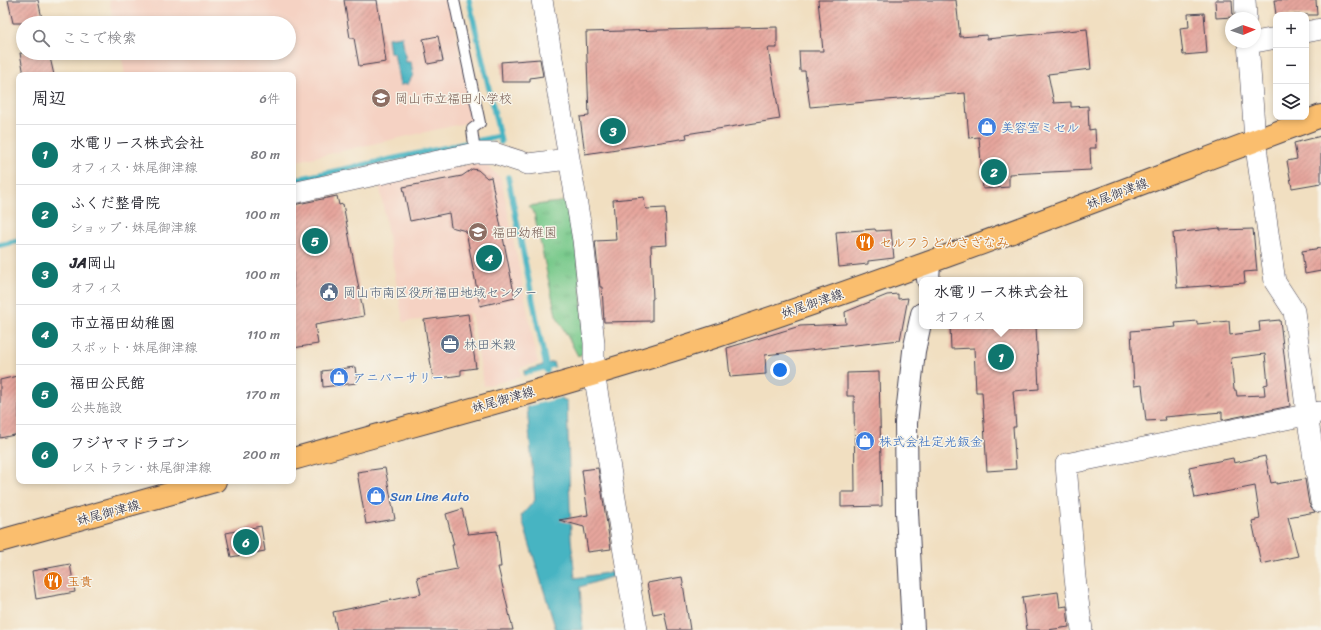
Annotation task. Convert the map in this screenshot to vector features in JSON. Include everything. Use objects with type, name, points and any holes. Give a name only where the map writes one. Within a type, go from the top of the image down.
[{"type":"main road","name":"妹尾御津線","points":[[296,458],[594,374],[929,272],[1255,140],[1321,116]]},
{"type":"main road","name":"妹尾御津線","points":[[0,541],[204,484]]},
{"type":"street","points":[[542,0],[583,240],[594,343],[594,374],[637,630]]},
{"type":"street","points":[[1245,0],[1246,12]]},
{"type":"street","points":[[1309,31],[1321,29]]},
{"type":"street","points":[[1261,40],[1273,38]]},
{"type":"street","points":[[1251,48],[1255,140],[1275,282],[1294,311],[1314,413],[1321,502]]},
{"type":"street","points":[[296,191],[474,144],[494,153],[528,164],[568,159]]},
{"type":"street","points":[[914,630],[907,511],[906,423],[914,351],[919,328]]},
{"type":"street","points":[[1082,630],[1075,578],[1066,464],[1314,413]]},
{"type":"lane","points":[[454,0],[480,123],[472,129],[474,144]]},
{"type":"shaded area","name":"岡山市立福田小学校","points":[[109,0],[449,0],[474,121],[296,161],[296,72],[124,72],[122,60],[296,60],[296,16],[112,16]]},
{"type":"shaded area","points":[[482,162],[501,178],[538,363],[520,368],[521,377],[484,386],[471,313],[403,322],[379,182]]},
{"type":"green space","points":[[567,201],[577,247],[586,352],[578,356],[556,315],[534,213],[528,206]]},
{"type":"water","points":[[402,36],[406,62],[411,62],[413,75],[408,84],[400,85],[394,53],[390,53],[388,38]]},
{"type":"water","points":[[553,362],[562,399],[567,401],[571,539],[575,578],[619,571],[620,574],[580,587],[583,630],[556,630],[521,516],[535,500],[524,371]]},
{"type":"pier","points":[[556,367],[564,397],[525,407],[523,376]]},
{"type":"building","points":[[8,0],[38,0],[41,16],[16,16],[16,23],[13,23]]},
{"type":"building","points":[[344,0],[377,0],[386,62],[359,66],[354,38],[350,38]]},
{"type":"building","points":[[818,0],[956,0],[960,37],[987,35],[987,39],[1087,29],[1091,69],[1048,74],[1054,103],[1071,102],[1071,107],[1088,106],[1089,130],[1095,129],[1096,148],[1090,148],[1091,170],[1009,174],[1009,187],[983,189],[979,137],[969,138],[965,93],[810,107],[805,71],[800,71],[799,51],[823,51]]},
{"type":"building","points":[[1215,0],[1232,0],[1233,12],[1225,12],[1225,17],[1216,18]]},
{"type":"building","points":[[1274,0],[1316,0],[1317,15],[1309,15],[1309,12],[1276,12]]},
{"type":"building","points":[[1204,13],[1207,53],[1183,55],[1180,28],[1189,27],[1188,14]]},
{"type":"building","points":[[777,27],[777,48],[768,48],[780,119],[686,134],[687,138],[585,154],[580,117],[589,116],[586,32]]},
{"type":"building","points":[[438,36],[443,61],[428,64],[423,39]]},
{"type":"building","points":[[540,59],[543,76],[530,78],[530,82],[502,82],[501,62]]},
{"type":"building","points":[[21,60],[51,60],[53,72],[23,72]]},
{"type":"building","points":[[1321,136],[1321,183],[1292,188],[1287,161],[1297,159],[1294,143]]},
{"type":"building","points":[[472,169],[478,170],[487,178],[491,177],[515,298],[480,306],[466,231],[451,227],[449,213],[410,221],[403,187],[462,176]]},
{"type":"building","points":[[337,196],[339,205],[343,204],[364,316],[315,325],[318,344],[296,348],[296,204]]},
{"type":"building","points":[[644,197],[645,207],[647,209],[665,208],[667,245],[651,246],[653,299],[652,321],[604,322],[602,287],[600,287],[595,241],[616,240],[613,200]]},
{"type":"building","points":[[1220,228],[1220,230],[1253,229],[1257,271],[1244,272],[1245,283],[1177,288],[1173,233]]},
{"type":"building","points":[[875,229],[876,231],[891,230],[894,258],[868,261],[868,264],[839,267],[836,232]]},
{"type":"building","points":[[1321,248],[1321,271],[1305,274],[1302,251]]},
{"type":"building","points":[[898,294],[898,299],[908,298],[900,340],[765,355],[766,374],[730,377],[727,348],[800,326],[846,324],[845,312],[887,295]]},
{"type":"building","name":"林田米穀","points":[[468,314],[476,368],[461,370],[461,375],[433,379],[424,320]]},
{"type":"building","points":[[1280,320],[1290,406],[1222,420],[1222,412],[1164,417],[1165,420],[1146,421],[1142,385],[1134,386],[1131,331],[1176,327],[1175,323],[1197,321],[1197,324],[1229,321],[1230,335],[1260,331],[1259,322]],"holes":[[[1265,354],[1268,384],[1264,385],[1265,395],[1237,396],[1236,390],[1234,390],[1231,358]]]},
{"type":"building","points":[[950,329],[1036,329],[1039,389],[1013,391],[1016,427],[1013,427],[1016,469],[987,471],[982,392],[976,392],[974,348],[951,349]]},
{"type":"building","name":"アニバーサリー","points":[[355,367],[357,383],[323,387],[322,371]]},
{"type":"building","points":[[879,372],[882,506],[841,507],[841,492],[855,492],[854,396],[847,396],[847,373]]},
{"type":"building","points":[[16,376],[16,435],[0,438],[0,380]]},
{"type":"building","points":[[1265,456],[1271,483],[1276,482],[1276,484],[1305,479],[1309,504],[1315,512],[1288,517],[1298,556],[1261,564],[1252,521],[1260,519],[1255,486],[1195,498],[1189,467],[1233,458],[1234,463]]},
{"type":"building","name":"Sun Line Auto","points":[[385,468],[395,519],[366,524],[357,472]]},
{"type":"building","points":[[598,468],[611,549],[588,552],[584,527],[559,520],[588,515],[582,470]]},
{"type":"building","points":[[462,509],[468,534],[497,531],[501,567],[498,567],[513,630],[337,630],[333,612],[421,594],[417,577],[457,569],[452,545],[454,545],[446,514]]},
{"type":"building","points":[[261,526],[265,551],[231,557],[226,533]]},
{"type":"building","points":[[70,564],[75,592],[36,599],[32,571]]},
{"type":"building","points":[[682,577],[690,630],[668,630],[664,612],[653,614],[647,583]]},
{"type":"building","points":[[1058,592],[1060,607],[1067,606],[1069,627],[1048,630],[1027,630],[1022,597]]},
{"type":"waterway","points":[[469,0],[501,142]]},
{"type":"waterway","points":[[296,179],[500,136]]},
{"type":"waterway","points":[[508,177],[547,371]]},
{"type":"waterway","points":[[0,245],[16,242]]},
{"type":"place","name":"岡山市立福田小学校","points":[[381,98]]},
{"type":"place","name":"美容室ミセル","points":[[987,127]]},
{"type":"place","name":"JA岡山","points":[[613,131]]},
{"type":"place","name":"ふくだ整骨院","points":[[994,172]]},
{"type":"place","name":"福田幼稚園","points":[[478,232]]},
{"type":"place","name":"福田公民館","points":[[315,241]]},
{"type":"place","name":"セルフうどんさざなみ","points":[[865,242]]},
{"type":"place","name":"市立福田幼稚園","points":[[489,258]]},
{"type":"place","name":"岡山市南区役所福田地域センター","points":[[329,292]]},
{"type":"place","name":"林田米穀","points":[[450,344]]},
{"type":"place","name":"水電リース株式会社","points":[[1001,357]]},
{"type":"place","name":"アニバーサリー","points":[[339,377]]},
{"type":"place","name":"株式会社定光鈑金","points":[[865,441]]},
{"type":"place","name":"Sun Line Auto","points":[[376,496]]},
{"type":"place","name":"フジヤマドラゴン","points":[[246,542]]},
{"type":"place","name":"玉貴","points":[[53,581]]}]
